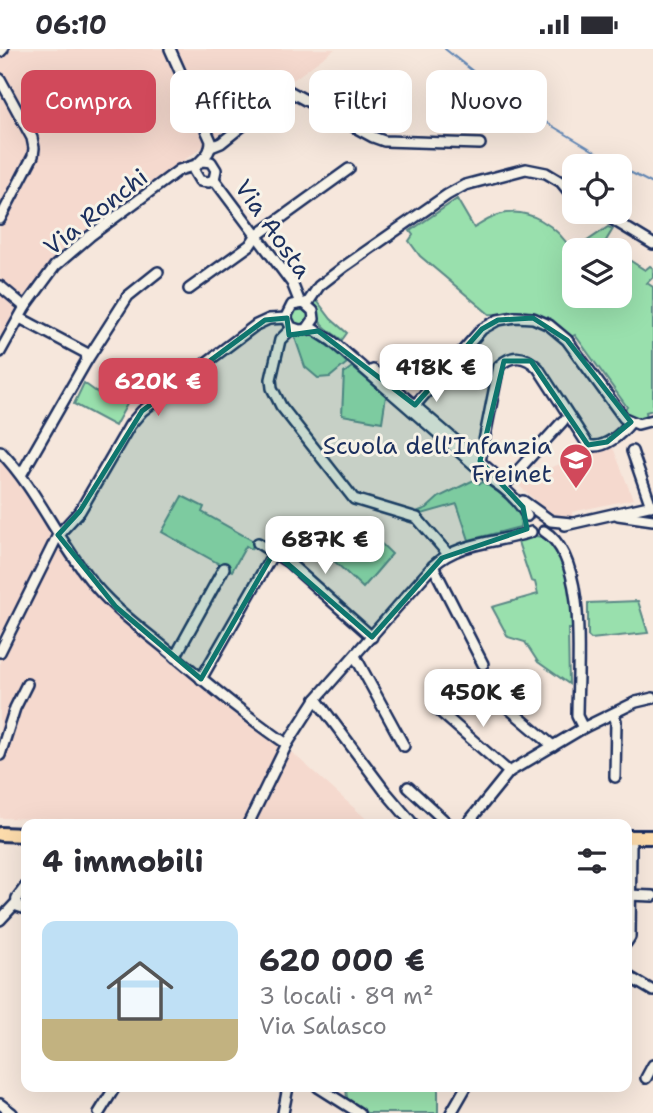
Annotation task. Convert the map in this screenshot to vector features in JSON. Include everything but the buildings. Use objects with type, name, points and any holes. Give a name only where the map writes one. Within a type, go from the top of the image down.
[{"type":"main road","points":[[0,826],[21,827]]},
{"type":"main road","points":[[0,834],[21,835]]},
{"type":"main road","points":[[632,841],[653,837]]},
{"type":"main road","points":[[632,842],[653,845]]},
{"type":"street","points":[[170,49],[205,157],[216,170],[211,181],[200,181],[205,157],[287,90],[384,141],[480,144]]},
{"type":"street","points":[[0,79],[32,138],[34,148],[33,156],[0,219]]},
{"type":"street","name":"Via Ronchi","points":[[0,352],[25,307],[55,266],[90,236],[205,157]]},
{"type":"street","points":[[189,289],[349,169]]},
{"type":"street","points":[[562,183],[547,173],[526,169],[452,191],[319,286],[287,312],[286,318],[292,328],[318,331],[415,405],[480,461],[517,501],[527,516],[543,522],[571,523],[652,506],[632,451]]},
{"type":"street","name":"Via Aosta","points":[[211,181],[300,304]]},
{"type":"street","points":[[620,224],[653,244]]},
{"type":"street","name":"Via Aosta","points":[[254,238],[292,283],[300,304]]},
{"type":"street","points":[[21,475],[128,296],[158,272]]},
{"type":"street","points":[[292,283],[303,290],[319,286]]},
{"type":"street","points":[[0,286],[25,307]]},
{"type":"street","points":[[300,304],[313,311],[317,324],[493,481],[504,486],[530,507],[556,539],[573,576],[578,606],[577,716],[583,728]]},
{"type":"street","points":[[415,405],[482,329],[498,320],[515,317],[533,319],[549,325],[567,340],[620,414],[631,422],[653,420]]},
{"type":"street","points":[[20,318],[86,353],[88,360]]},
{"type":"street","points":[[0,652],[58,535],[80,512],[130,425],[142,411],[256,325],[269,319],[286,318]]},
{"type":"street","points":[[307,329],[314,319]]},
{"type":"street","points":[[292,328],[280,340],[271,379],[272,388],[281,406],[354,499],[417,518],[448,554]]},
{"type":"street","points":[[480,461],[499,366],[510,358],[520,357],[531,361],[538,368],[588,445],[594,447],[618,436],[631,422]]},
{"type":"street","points":[[504,486],[563,421]]},
{"type":"street","points":[[0,451],[21,475],[89,580],[124,614],[201,679],[250,719],[287,744]]},
{"type":"street","points":[[613,514],[653,520]]},
{"type":"street","points":[[527,516],[527,532]]},
{"type":"street","points":[[250,819],[287,744],[316,699],[432,566],[448,554],[466,547],[527,532],[537,534],[543,522]]},
{"type":"street","points":[[258,543],[288,562],[372,637]]},
{"type":"street","points":[[201,679],[274,552]]},
{"type":"street","points":[[432,566],[483,664]]},
{"type":"street","points":[[175,657],[224,568]]},
{"type":"street","points":[[355,656],[404,745]]},
{"type":"street","points":[[0,755],[15,708],[27,684]]},
{"type":"street","points":[[471,819],[509,772],[583,728],[636,702],[653,698]]},
{"type":"street","points":[[316,699],[409,819]]},
{"type":"street","points":[[507,707],[553,746]]},
{"type":"street","points":[[437,709],[509,772]]},
{"type":"street","points":[[309,711],[313,710],[331,720]]},
{"type":"street","points":[[613,714],[616,721],[615,777]]},
{"type":"street","points":[[408,787],[443,819]]},
{"type":"street","points":[[403,819],[404,813]]},
{"type":"street","points":[[16,905],[21,893]]},
{"type":"street","points":[[632,895],[653,895]]},
{"type":"street","points":[[0,920],[11,907],[21,907]]},
{"type":"street","points":[[632,978],[651,987]]},
{"type":"street","points":[[646,1078],[653,1065]]},
{"type":"street","points":[[99,1113],[112,1092]]},
{"type":"street","points":[[283,1113],[287,1092]]},
{"type":"street","points":[[326,1092],[359,1113]]},
{"type":"street","points":[[451,1113],[463,1092]]},
{"type":"street","points":[[0,1104],[12,1113]]},
{"type":"highlighted area","points":[[287,318],[289,335],[318,331],[415,405],[482,329],[498,320],[533,318],[567,340],[631,422],[607,442],[588,445],[531,361],[504,361],[480,461],[523,507],[527,529],[442,558],[372,637],[274,552],[201,679],[116,607],[58,535],[80,511],[142,411],[265,320]]},
{"type":"shaded area","points":[[0,49],[335,49],[295,79],[295,70],[170,70],[170,133],[221,133],[59,253],[30,291],[0,344]]},
{"type":"shaded area","name":"Scuola dell'Infanzia Freinet","points":[[612,445],[633,499],[572,512],[573,519],[559,519],[553,517],[514,481]]},
{"type":"shaded area","points":[[0,457],[26,491],[58,545],[91,588],[247,723],[284,749],[248,819],[0,818]]},
{"type":"shaded area","points":[[287,748],[366,819],[254,819]]},
{"type":"green space","points":[[457,199],[474,228],[495,216],[509,213],[520,213],[541,220],[562,238],[562,308],[632,308],[632,262],[645,270],[650,266],[653,268],[653,277],[647,283],[653,287],[653,410],[646,412],[647,417],[640,418],[624,410],[627,407],[575,335],[571,337],[553,321],[524,311],[489,314],[420,256],[409,241],[413,235],[410,231]]},
{"type":"green space","points":[[608,227],[613,229],[608,238],[592,238]]},
{"type":"green space","points":[[315,298],[331,319],[347,333],[342,340],[325,328],[317,317]]},
{"type":"green space","points":[[300,308],[306,311],[309,317],[306,323],[300,326],[294,323],[291,317],[294,311]]},
{"type":"green space","points":[[313,334],[340,356],[338,350],[347,363],[330,377],[318,378],[305,367],[294,335]]},
{"type":"green space","points":[[352,367],[386,396],[382,422],[342,415],[344,373]]},
{"type":"green space","points":[[84,383],[109,401],[118,390],[131,397],[115,426],[74,404]]},
{"type":"green space","points":[[474,480],[480,484],[483,482],[510,500],[521,516],[520,527],[469,540],[457,504],[422,514],[419,511],[427,508],[439,497]]},
{"type":"green space","points":[[182,496],[204,507],[202,512],[255,542],[251,549],[246,546],[232,571],[162,532]]},
{"type":"green space","points":[[363,526],[392,554],[363,588],[333,560]]},
{"type":"green space","points":[[528,535],[542,537],[552,545],[559,554],[568,579],[573,629],[568,629],[569,684],[538,662],[525,642],[508,637],[492,607],[538,594],[517,539]]},
{"type":"green space","points":[[638,601],[648,633],[591,639],[588,636],[588,603]]},
{"type":"green space","points":[[346,1092],[438,1092],[438,1113],[367,1113],[347,1100]]},
{"type":"waterway","points":[[445,49],[509,100],[599,154]]},
{"type":"waterway","points":[[632,173],[653,184]]},
{"type":"place","name":"Scuola dell'Infanzia Freinet","points":[[576,490]]}]
